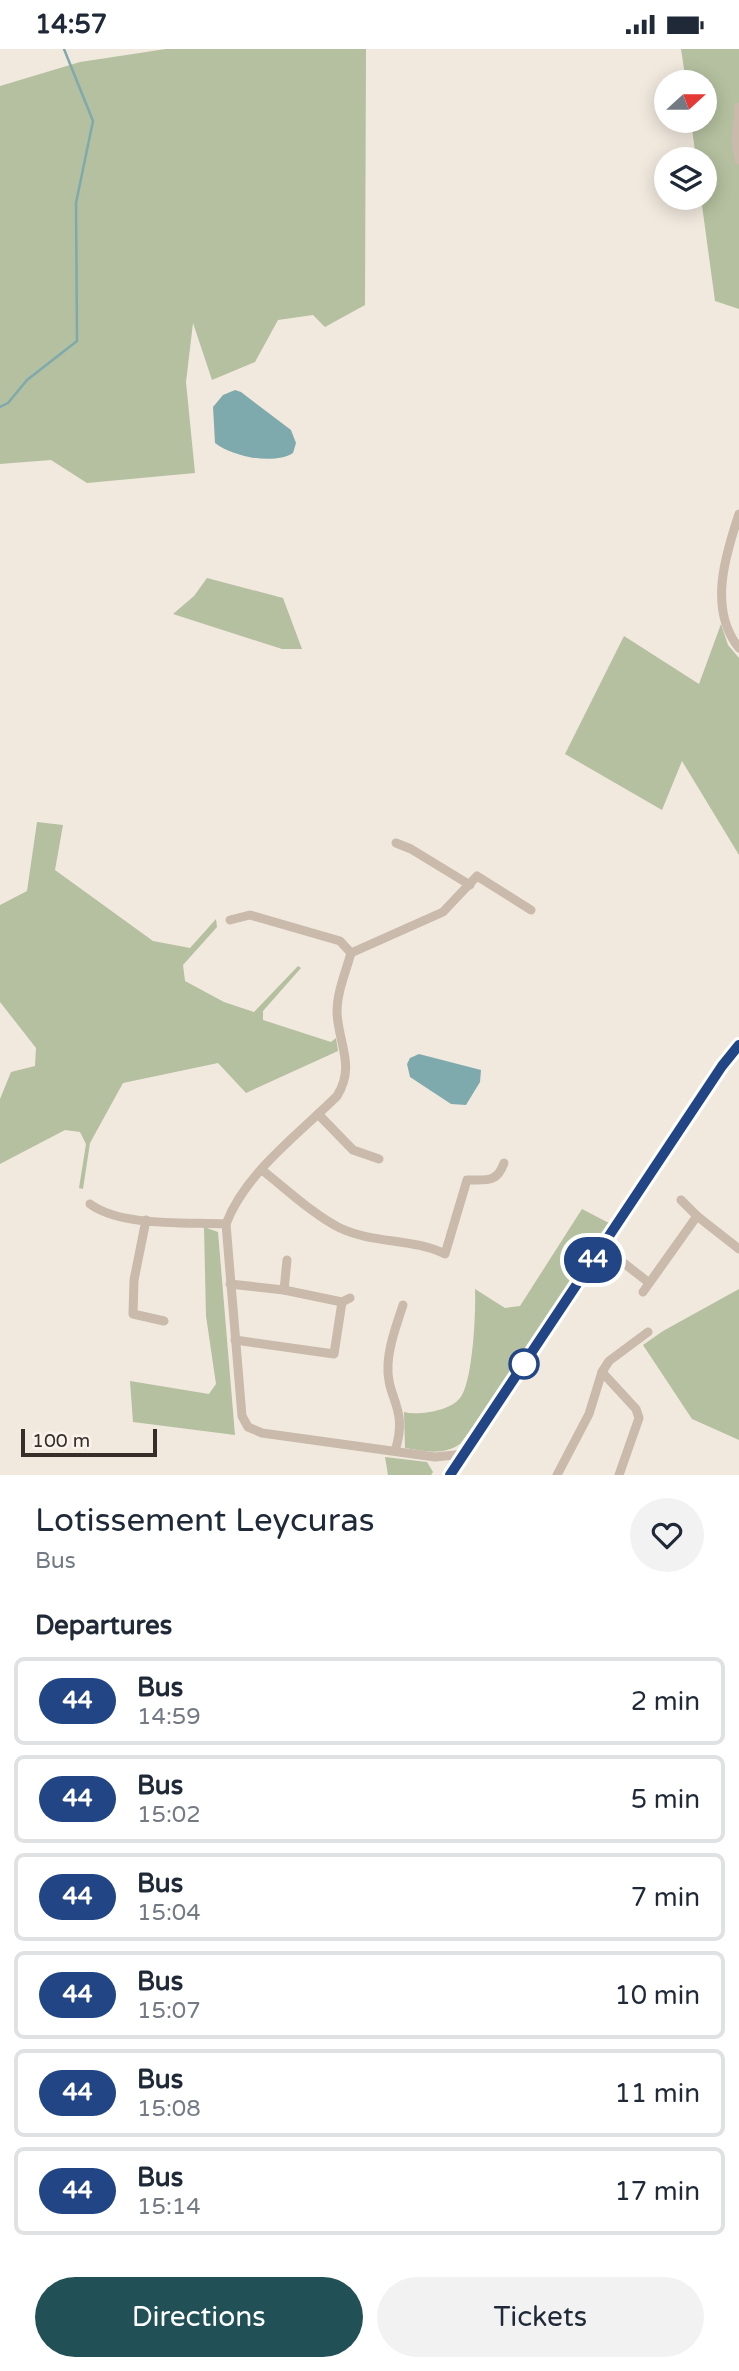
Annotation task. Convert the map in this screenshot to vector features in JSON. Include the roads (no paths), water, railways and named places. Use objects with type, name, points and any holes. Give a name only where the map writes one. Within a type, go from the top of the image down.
[{"type":"street","points":[[739,107],[736,142],[739,160]]},
{"type":"street","points":[[739,514],[724,569],[722,602],[733,640],[739,648]]},
{"type":"street","points":[[396,843],[411,849],[470,885]]},
{"type":"street","points":[[351,953],[443,912],[477,876],[531,910]]},
{"type":"street","points":[[230,920],[250,915],[340,941],[351,953]]},
{"type":"street","points":[[351,953],[337,1010],[346,1051],[344,1085],[262,1170],[235,1202],[226,1224],[242,1416],[248,1427],[262,1433],[435,1457],[464,1454]]},
{"type":"street","points":[[435,1457],[450,1475],[722,1066],[739,1046]]},
{"type":"street","points":[[318,1114],[353,1150],[379,1159]]},
{"type":"street","points":[[262,1170],[339,1228],[367,1237],[431,1247],[445,1254],[467,1180],[493,1180],[499,1176],[504,1163]]},
{"type":"street","points":[[681,1200],[696,1216],[739,1249]]},
{"type":"street","points":[[90,1204],[103,1214],[146,1220],[226,1224]]},
{"type":"street","points":[[643,1291],[696,1216]]},
{"type":"street","points":[[146,1220],[134,1280],[133,1314],[164,1321]]},
{"type":"street","points":[[602,1246],[648,1282]]},
{"type":"street","points":[[284,1290],[286,1260]]},
{"type":"street","points":[[230,1284],[346,1300],[334,1354],[235,1340]]},
{"type":"street","points":[[395,1451],[401,1433],[400,1413],[388,1366],[403,1305]]},
{"type":"street","points":[[557,1475],[586,1422],[602,1372],[609,1361],[648,1332]]},
{"type":"street","points":[[602,1372],[636,1409],[639,1418],[619,1475]]},
{"type":"water","points":[[235,390],[291,430],[296,443],[293,453],[285,457],[254,458],[232,452],[215,443],[213,407],[223,395]]},
{"type":"water","points":[[419,1054],[481,1070],[480,1082],[466,1105],[451,1104],[410,1077],[407,1064],[410,1058]]},
{"type":"waterway","points":[[0,407],[8,403],[27,380],[77,341],[76,203],[93,121],[64,49]]}]
